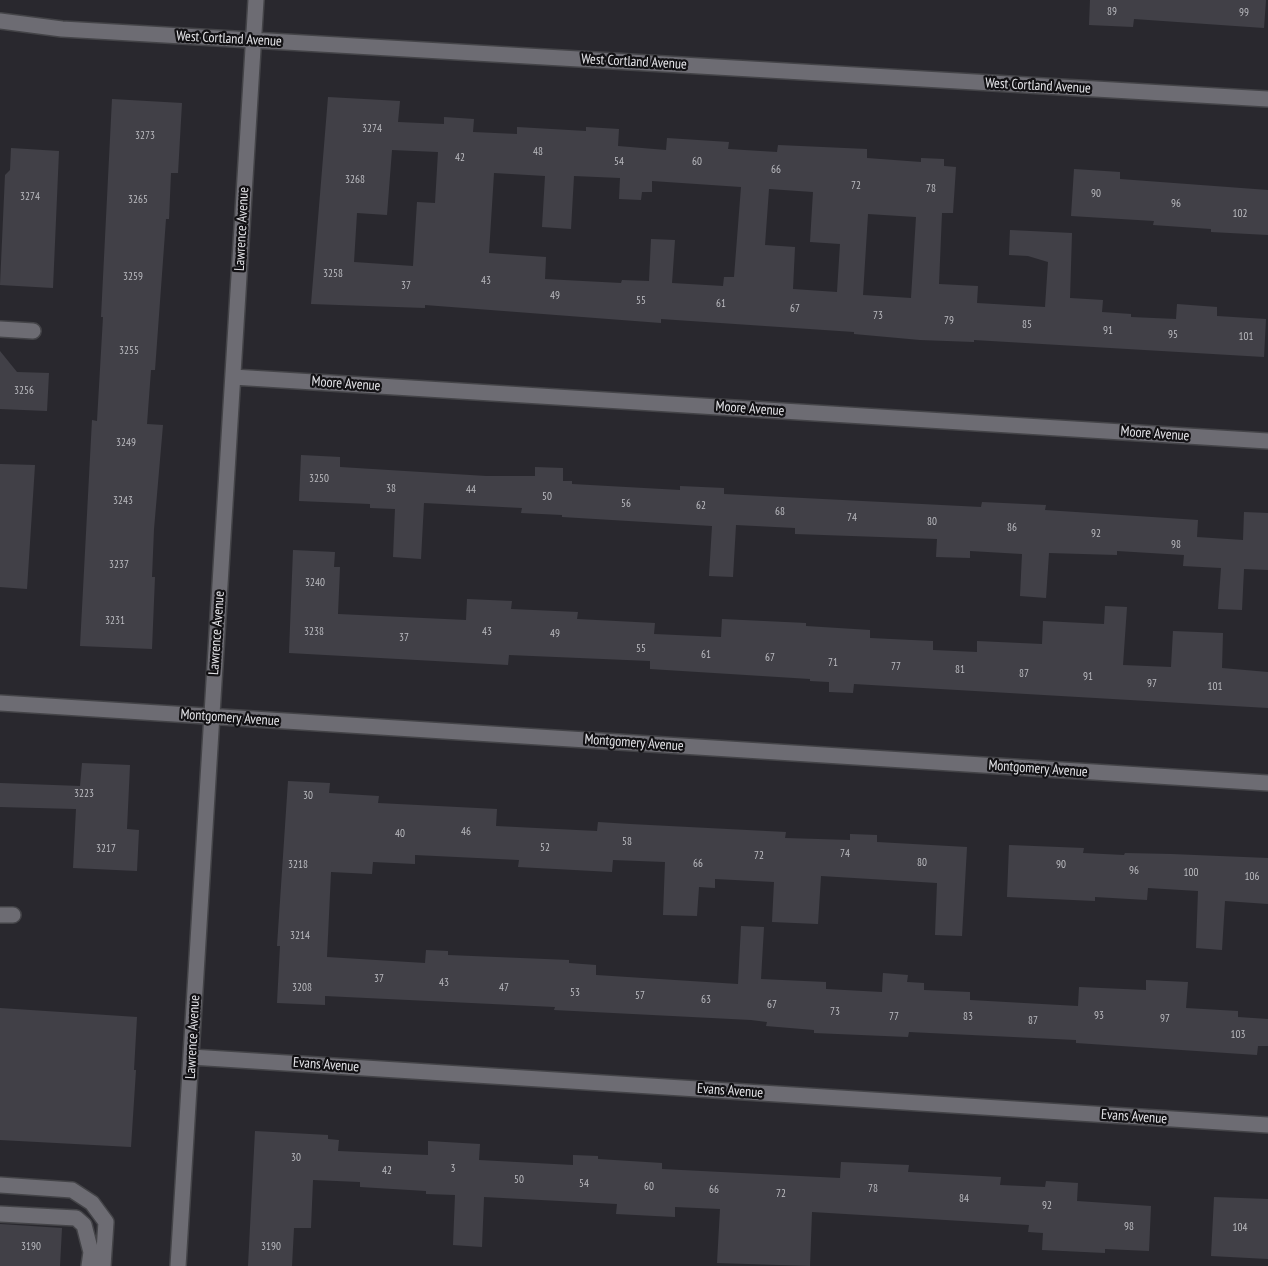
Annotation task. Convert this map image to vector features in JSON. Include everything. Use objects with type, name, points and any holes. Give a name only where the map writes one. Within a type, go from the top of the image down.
[{"type":"street","name":"Lawrence Avenue","points":[[178,1266],[256,0]]},
{"type":"street","name":"West Cortland Avenue","points":[[0,22],[62,29],[1268,99]]},
{"type":"street","points":[[0,329],[33,331]]},
{"type":"street","name":"Moore Avenue","points":[[233,377],[1268,441]]},
{"type":"street","name":"Montgomery Avenue","points":[[0,704],[1268,783]]},
{"type":"street","name":"Evans Avenue","points":[[192,1057],[1268,1125]]},
{"type":"street","points":[[0,1185],[72,1190],[92,1203],[106,1222],[103,1266]]},
{"type":"street","points":[[0,1214],[76,1218],[84,1225],[91,1252],[89,1266]]},
{"type":"building","points":[[1090,0],[1266,0],[1264,28],[1134,19],[1133,27],[1089,25]]},
{"type":"building","points":[[328,97],[400,101],[398,122],[444,124],[444,117],[474,119],[473,132],[517,134],[517,127],[586,131],[586,127],[619,129],[618,146],[666,150],[667,138],[729,142],[728,149],[777,152],[778,145],[867,149],[867,158],[921,162],[921,158],[944,159],[944,166],[956,167],[953,213],[942,213],[939,284],[978,286],[977,303],[1045,307],[1048,262],[1028,256],[1009,255],[1010,230],[1072,233],[1070,298],[1103,300],[1102,312],[1131,314],[1131,317],[1176,319],[1177,304],[1217,307],[1217,316],[1266,319],[1264,357],[974,340],[974,342],[920,340],[854,334],[854,332],[661,319],[661,323],[425,305],[425,308],[311,304]],"holes":[[[392,150],[438,152],[435,203],[417,202],[413,266],[354,262],[357,213],[387,215]],[[494,173],[545,176],[542,227],[571,229],[574,176],[620,178],[619,199],[641,200],[642,192],[652,192],[652,181],[741,187],[734,277],[724,277],[723,286],[672,283],[675,240],[651,239],[649,281],[622,280],[621,283],[545,279],[546,257],[489,253]],[[769,189],[813,192],[810,242],[840,244],[837,292],[793,289],[795,247],[765,245]],[[868,214],[916,217],[911,298],[863,295]]]},
{"type":"building","points":[[112,99],[182,103],[178,173],[171,173],[169,219],[166,219],[155,370],[151,370],[147,424],[163,425],[154,529],[152,577],[155,577],[152,649],[80,646],[92,420],[97,421]]},
{"type":"building","points":[[11,148],[59,151],[53,288],[0,285],[5,175],[10,170]]},
{"type":"building","points":[[1074,169],[1120,172],[1120,179],[1268,190],[1268,235],[1211,232],[1211,229],[1153,225],[1154,221],[1071,216]]},
{"type":"building","points":[[0,351],[17,372],[49,373],[47,411],[0,409]]},
{"type":"building","points":[[301,455],[340,457],[340,467],[486,476],[535,476],[535,467],[563,468],[563,481],[572,481],[572,484],[680,490],[680,486],[724,488],[724,494],[981,507],[982,502],[1046,505],[1045,510],[1198,520],[1197,537],[1243,540],[1244,512],[1268,513],[1268,570],[1244,569],[1242,610],[1218,609],[1221,568],[1183,566],[1184,555],[1117,551],[1117,555],[1049,553],[1046,598],[1020,596],[1022,554],[970,551],[970,558],[936,557],[937,539],[795,534],[795,528],[736,525],[733,577],[709,576],[712,526],[562,517],[562,515],[521,513],[522,508],[424,503],[421,559],[393,557],[395,509],[370,508],[370,504],[299,501]]},
{"type":"building","points":[[0,464],[35,465],[27,589],[0,587]]},
{"type":"building","points":[[293,550],[335,552],[334,567],[340,567],[338,614],[466,620],[467,599],[512,601],[511,609],[578,612],[577,619],[655,623],[654,634],[721,637],[722,619],[806,623],[806,626],[870,630],[870,638],[933,641],[933,650],[977,652],[977,641],[1042,644],[1043,621],[1104,624],[1105,606],[1127,607],[1123,665],[1171,667],[1173,631],[1223,633],[1222,668],[1268,672],[1268,708],[854,684],[853,693],[829,692],[829,682],[810,681],[810,679],[650,669],[650,661],[509,655],[508,665],[289,653]]},
{"type":"building","points":[[82,763],[130,765],[127,829],[139,830],[137,871],[73,868],[76,809],[0,807],[0,783],[80,786]]},
{"type":"building","points":[[288,781],[330,783],[329,793],[379,796],[378,803],[497,809],[496,826],[597,831],[598,822],[786,832],[785,838],[850,840],[850,834],[877,835],[877,842],[967,847],[962,936],[935,935],[937,883],[821,876],[818,924],[772,922],[774,882],[715,879],[715,888],[699,887],[697,916],[663,915],[665,862],[613,860],[612,872],[518,867],[519,860],[415,855],[415,864],[373,862],[372,874],[331,872],[327,957],[425,963],[426,950],[448,951],[448,955],[569,960],[569,963],[596,965],[596,975],[738,984],[741,926],[764,927],[761,979],[826,982],[826,989],[882,992],[883,973],[908,975],[907,982],[924,983],[924,990],[970,992],[970,1000],[1078,1006],[1079,987],[1146,990],[1146,980],[1188,982],[1186,1008],[1238,1011],[1238,1017],[1268,1019],[1268,1046],[1258,1046],[1257,1055],[1076,1043],[1076,1040],[909,1032],[908,1037],[814,1033],[814,1030],[766,1026],[767,1022],[751,1020],[554,1010],[555,1007],[325,996],[325,1005],[277,1003],[280,946],[277,946]]},
{"type":"building","points":[[1009,845],[1084,848],[1083,853],[1268,858],[1268,904],[1225,901],[1222,950],[1196,948],[1198,891],[1148,888],[1147,900],[1095,897],[1095,901],[1007,897]]},
{"type":"building","points":[[0,1008],[137,1017],[131,1147],[0,1140]]},
{"type":"building","points":[[255,1131],[328,1135],[328,1139],[339,1140],[338,1151],[428,1155],[428,1141],[480,1144],[479,1160],[573,1165],[573,1155],[598,1156],[598,1159],[662,1163],[662,1169],[840,1178],[841,1162],[909,1165],[908,1172],[1001,1177],[1000,1185],[1045,1187],[1046,1181],[1078,1183],[1077,1201],[1151,1206],[1149,1251],[1105,1249],[1105,1253],[1042,1250],[1043,1233],[1028,1232],[1029,1225],[812,1212],[810,1266],[717,1263],[720,1209],[675,1207],[675,1217],[616,1214],[617,1204],[484,1197],[482,1247],[453,1245],[455,1195],[426,1194],[426,1191],[360,1187],[360,1182],[313,1180],[311,1228],[294,1228],[292,1266],[248,1266]]},
{"type":"building","points":[[1214,1197],[1268,1199],[1268,1259],[1211,1256]]},
{"type":"building","points":[[0,1224],[62,1228],[60,1266],[0,1266]]}]
